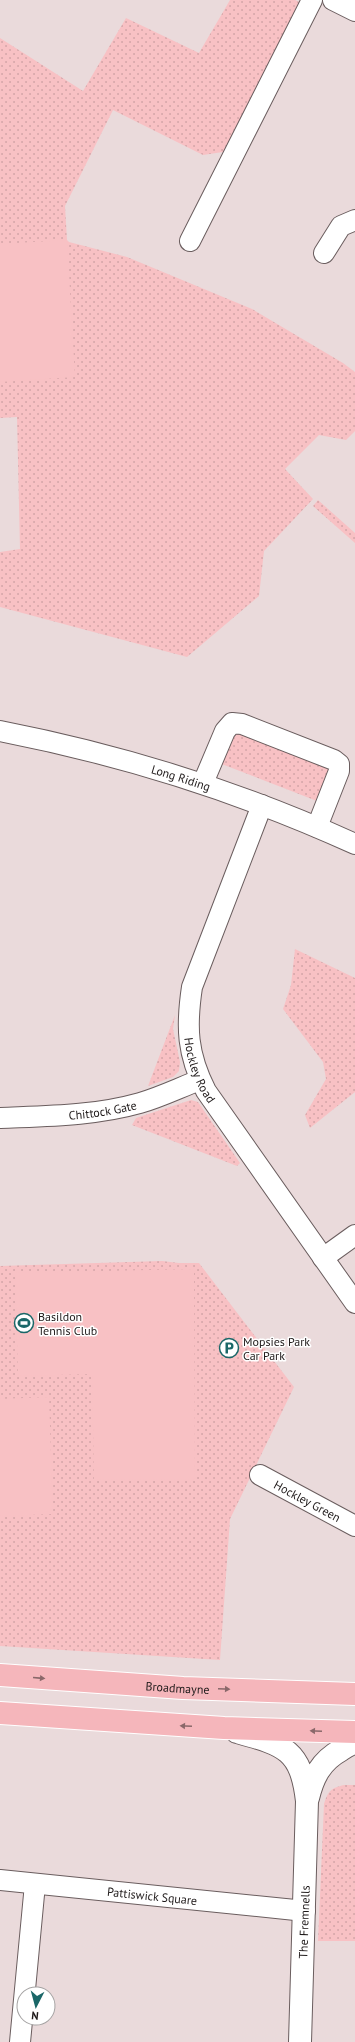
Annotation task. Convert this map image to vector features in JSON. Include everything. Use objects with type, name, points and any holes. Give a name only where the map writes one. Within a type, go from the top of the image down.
[{"type":"main road","name":"Broadmayne","points":[[0,1675],[183,1688],[355,1694]]},
{"type":"main road","points":[[0,1714],[224,1728],[355,1732]]},
{"type":"street","points":[[190,241],[312,0]]},
{"type":"street","points":[[333,0],[355,11]]},
{"type":"street","points":[[324,253],[341,226],[355,220]]},
{"type":"street","points":[[203,783],[225,731],[232,723],[242,724],[334,760],[339,764],[339,771],[317,827]]},
{"type":"street","name":"Long Riding","points":[[0,730],[88,749],[203,783],[262,804],[355,844]]},
{"type":"street","name":"Hockley Road","points":[[262,804],[192,987],[188,1013],[188,1042],[200,1080],[206,1091],[355,1303]]},
{"type":"street","name":"Chittock Gate","points":[[0,1118],[66,1116],[104,1111],[141,1102],[200,1080]]},
{"type":"street","points":[[323,1258],[355,1235]]},
{"type":"street","name":"Hockley Green","points":[[260,1475],[355,1526]]},
{"type":"street","name":"The Fremnells","points":[[224,1728],[264,1739],[283,1748],[295,1760],[302,1772],[307,1802],[300,2042]]},
{"type":"street","name":"The Fremnells","points":[[307,1802],[312,1783],[318,1770],[326,1760],[355,1743]]},
{"type":"street","name":"Pattiswick Square","points":[[0,1880],[305,1910]]},
{"type":"street","points":[[20,2042],[35,1884]]},
{"type":"shaded area","points":[[230,0],[295,0],[303,4],[236,150],[203,155],[113,110],[65,206],[67,240],[69,242],[127,257],[252,309],[343,363],[355,372],[355,431],[346,440],[319,435],[285,469],[313,499],[264,551],[259,596],[187,657],[0,607],[0,552],[20,549],[17,417],[0,418],[0,38],[83,91],[126,18],[199,53]]},
{"type":"shaded area","points":[[67,240],[75,377],[0,382],[0,244]]},
{"type":"shaded area","points":[[318,500],[355,533],[355,543],[313,506]]},
{"type":"shaded area","points":[[236,729],[332,767],[322,803],[219,763]]},
{"type":"shaded area","points":[[295,949],[355,978],[355,1092],[310,1128],[305,1115],[326,1079],[323,1062],[283,1009],[291,985]]},
{"type":"shaded area","points":[[175,1015],[173,1029],[180,1062],[179,1071],[173,1077],[148,1086]]},
{"type":"shaded area","points":[[191,1100],[198,1102],[240,1163],[237,1166],[132,1125],[136,1118]]},
{"type":"shaded area","points":[[162,1261],[199,1263],[294,1387],[230,1519],[220,1660],[0,1646],[0,1266]]},
{"type":"shaded area","points":[[194,1269],[195,1479],[94,1480],[92,1374],[18,1376],[15,1273]]},
{"type":"shaded area","points":[[49,1397],[53,1514],[0,1516],[0,1399]]},
{"type":"shaded area","points":[[355,1785],[355,1941],[318,1941],[324,1804],[331,1791],[336,1787]]},
{"type":"place","name":"Basildon Tennis Club","points":[[24,1323]]},
{"type":"place","name":"Mopsies Park Car Park","points":[[229,1348]]}]
